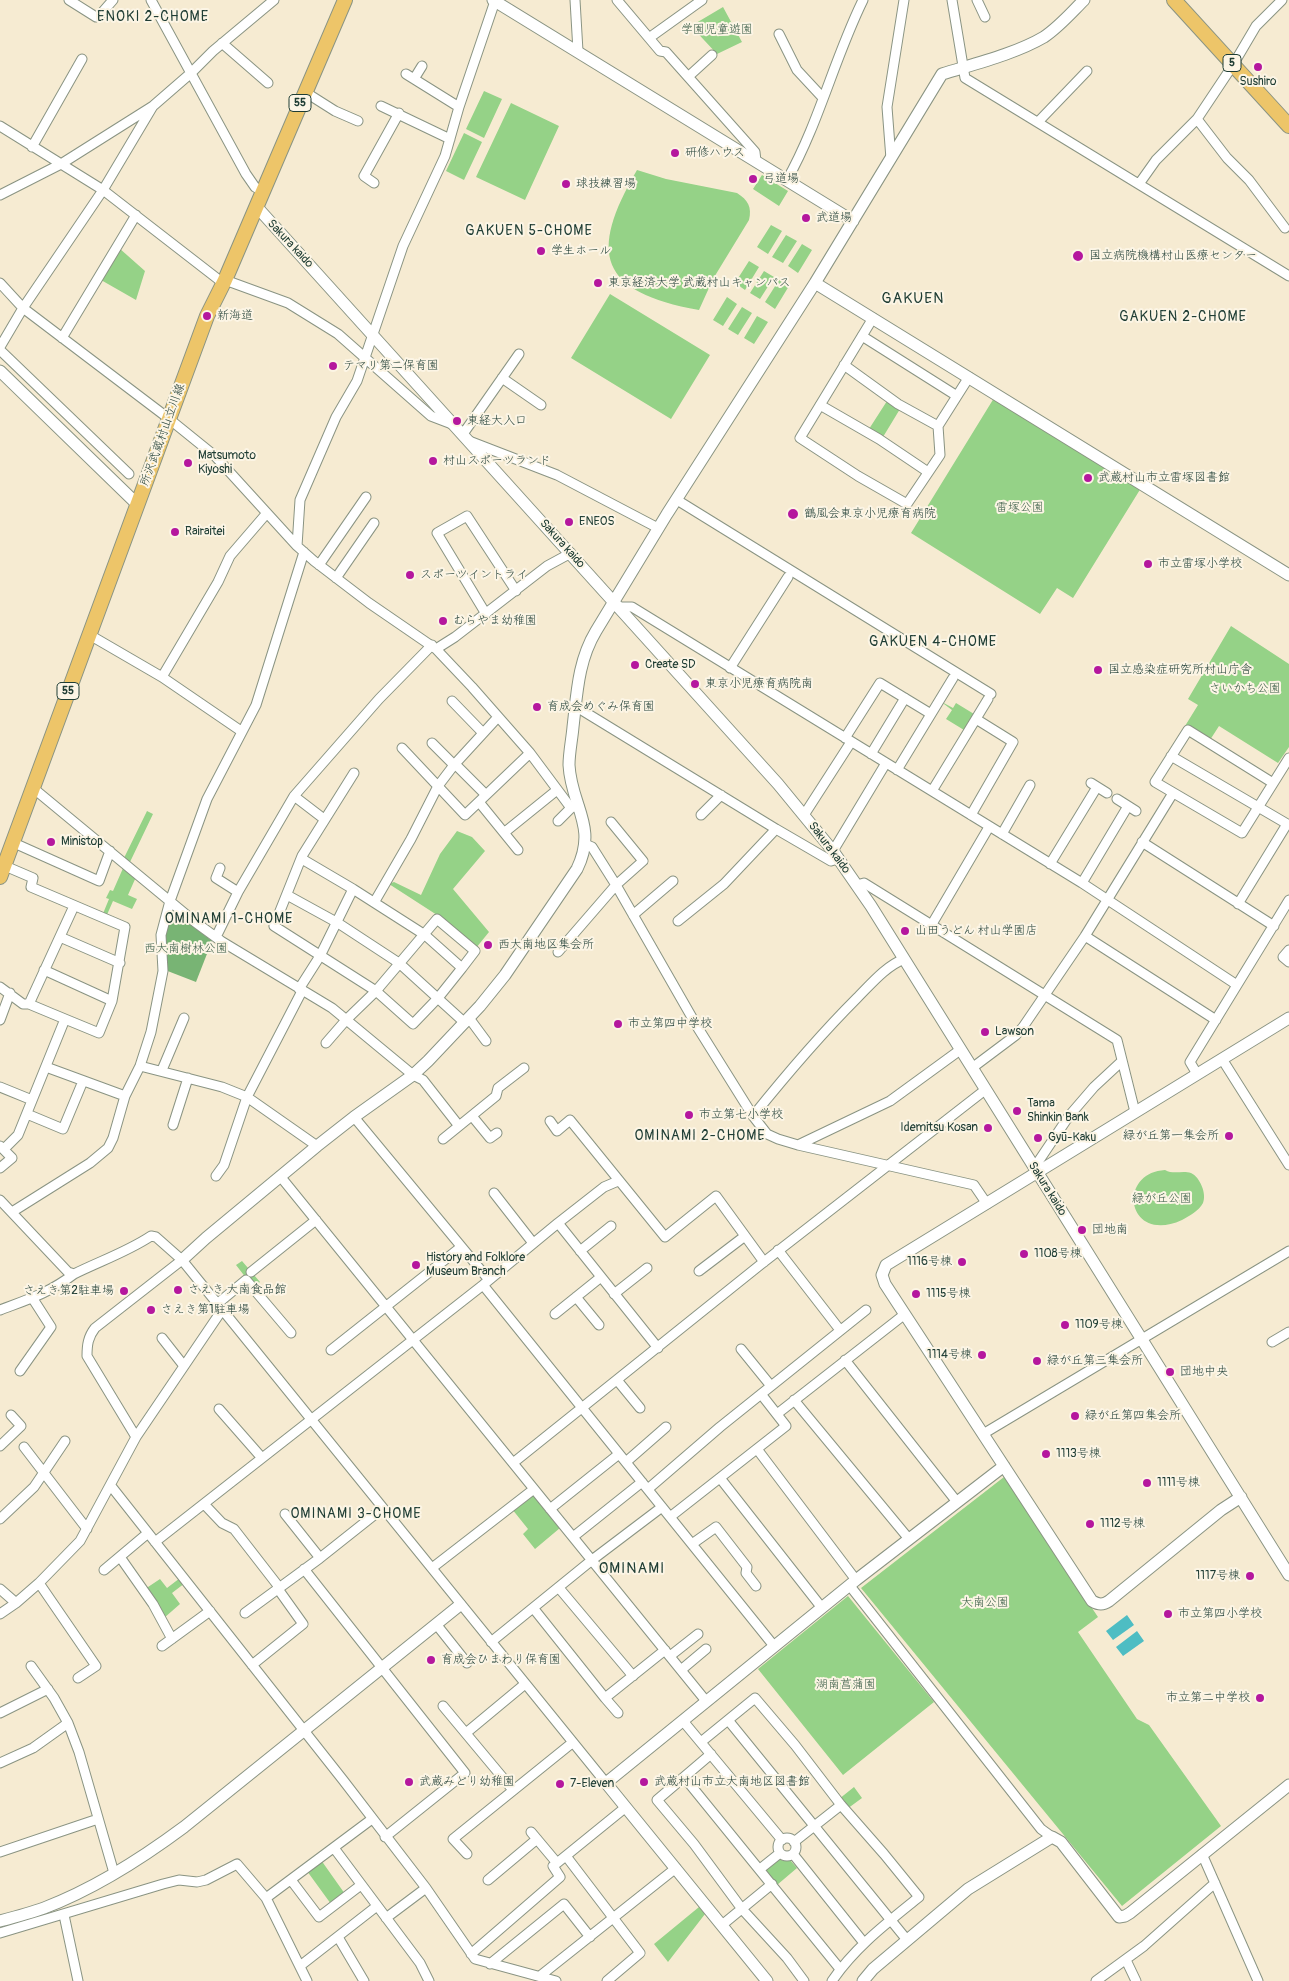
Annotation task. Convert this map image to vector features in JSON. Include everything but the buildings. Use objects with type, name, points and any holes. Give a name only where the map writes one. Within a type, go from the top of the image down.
[{"type":"main road","name":"所沢武蔵村山立川線","points":[[2,871],[14,843],[88,634],[138,505],[168,418],[207,316],[224,281],[345,0]]},
{"type":"main road","name":"5","points":[[1174,0],[1289,126]]},
{"type":"street","points":[[69,0],[96,17],[113,0]]},
{"type":"street","points":[[151,0],[246,174],[255,186],[262,191]]},
{"type":"street","points":[[0,195],[60,164],[153,106],[222,43],[274,0]]},
{"type":"street","points":[[575,0],[578,51]]},
{"type":"street","points":[[617,0],[660,51],[666,52],[689,76],[754,152],[756,161]]},
{"type":"street","points":[[649,38],[702,0]]},
{"type":"street","points":[[787,180],[801,154],[847,34],[863,0]]},
{"type":"street","points":[[891,159],[887,107],[904,0]]},
{"type":"street","points":[[963,0],[953,2],[965,78],[1289,276]]},
{"type":"street","points":[[977,0],[985,17]]},
{"type":"street","points":[[575,807],[569,764],[580,670],[586,650],[618,604],[658,528],[815,283],[942,74],[1015,50],[1044,36],[1056,28],[1084,0]]},
{"type":"street","points":[[1140,184],[1156,160],[1198,119],[1256,26],[1282,0]]},
{"type":"street","points":[[12,1212],[90,1163],[108,1148],[118,1126],[125,1096],[140,1066],[152,1032],[163,971],[161,935],[170,901],[207,799],[256,705],[301,549],[300,500],[332,426],[356,381],[403,246],[445,156],[494,1],[853,221]]},
{"type":"street","points":[[779,34],[797,70],[823,98]]},
{"type":"street","points":[[222,43],[268,83]]},
{"type":"street","points":[[689,76],[712,55]]},
{"type":"street","points":[[32,147],[82,59]]},
{"type":"street","points":[[422,66],[410,76],[459,107]]},
{"type":"street","points":[[1038,122],[1087,71]]},
{"type":"street","points":[[305,92],[335,111],[358,121]]},
{"type":"street","points":[[128,474],[0,348],[23,308],[102,190],[153,106]]},
{"type":"street","points":[[381,106],[450,139]]},
{"type":"street","points":[[374,182],[364,176],[399,113]]},
{"type":"street","points":[[1198,119],[1227,158],[1249,180],[1285,228]]},
{"type":"street","points":[[0,126],[102,190],[224,281],[288,303],[338,334],[432,416],[462,433],[557,476],[658,528]]},
{"type":"street","name":"Sakura kaido","points":[[256,206],[772,776],[835,855],[904,958],[1289,1575]]},
{"type":"street","points":[[62,338],[136,215]]},
{"type":"street","points":[[0,283],[23,308],[215,456],[301,549],[319,565],[369,603],[434,647],[530,753],[557,790],[575,807],[585,825],[585,844],[577,869],[504,975],[467,1021],[413,1075],[317,1146],[182,1260],[95,1328],[89,1336],[87,1356],[136,1437]]},
{"type":"street","points":[[815,283],[1289,575]]},
{"type":"street","points":[[873,318],[800,438],[858,476],[907,504],[940,455],[938,426],[969,377]]},
{"type":"street","points":[[862,336],[957,396]]},
{"type":"street","points":[[462,433],[519,354]]},
{"type":"street","points":[[844,365],[898,404],[938,426]]},
{"type":"street","points":[[0,371],[138,505]]},
{"type":"street","points":[[502,378],[541,404]]},
{"type":"street","points":[[820,406],[880,439],[928,472]]},
{"type":"street","points":[[54,424],[64,413]]},
{"type":"street","points":[[319,565],[366,497]]},
{"type":"street","points":[[677,500],[990,697],[932,791]]},
{"type":"street","points":[[162,677],[218,582],[230,556],[267,513]]},
{"type":"street","points":[[486,614],[437,533],[467,516],[516,591]]},
{"type":"street","points":[[336,578],[374,523]]},
{"type":"street","points":[[216,938],[238,892],[294,796],[373,705],[434,647],[486,614],[547,566],[571,553]]},
{"type":"street","points":[[730,668],[788,576]]},
{"type":"street","points":[[618,604],[632,607],[1082,883],[1237,985]]},
{"type":"street","points":[[88,634],[162,677],[241,731]]},
{"type":"street","points":[[897,770],[954,678]]},
{"type":"street","points":[[804,815],[880,683],[931,714]]},
{"type":"street","points":[[871,754],[905,698]]},
{"type":"street","points":[[452,701],[483,733]]},
{"type":"street","points":[[575,706],[830,861],[886,763]]},
{"type":"street","points":[[374,902],[411,839],[438,786],[498,717]]},
{"type":"street","points":[[971,815],[1013,742],[976,719]]},
{"type":"street","points":[[1273,783],[1188,730],[1155,782],[1242,833],[1289,758]]},
{"type":"street","points":[[432,743],[455,765],[518,850]]},
{"type":"street","points":[[402,748],[465,815],[530,753]]},
{"type":"street","points":[[1171,756],[1288,824],[1238,904]]},
{"type":"street","points":[[326,1043],[376,990],[437,920],[475,951],[438,998],[413,1024],[376,990],[274,926],[302,856],[354,773]]},
{"type":"street","points":[[1002,834],[1030,785]]},
{"type":"street","points":[[1050,864],[1094,785],[1107,793]]},
{"type":"street","points":[[32,788],[216,938],[332,1008],[413,1075],[423,1080],[460,1126]]},
{"type":"street","points":[[505,832],[557,790]]},
{"type":"street","points":[[972,1068],[1016,1035],[1046,994],[1085,936],[1173,792]]},
{"type":"street","points":[[701,815],[721,795]]},
{"type":"street","points":[[294,796],[324,819]]},
{"type":"street","points":[[1082,883],[1132,808],[1117,799]]},
{"type":"street","points":[[558,821],[575,807]]},
{"type":"street","points":[[558,952],[616,885],[643,861],[611,822]]},
{"type":"street","points":[[932,924],[989,827]]},
{"type":"street","points":[[678,920],[724,884],[776,829]]},
{"type":"street","points":[[1142,842],[1274,926]]},
{"type":"street","points":[[14,843],[98,882],[110,851]]},
{"type":"street","points":[[585,844],[592,847],[616,885],[698,1028],[753,1116],[767,1134],[778,1140],[798,1145],[974,1185],[987,1204]]},
{"type":"street","points":[[302,859],[425,935],[462,968]]},
{"type":"street","points":[[220,868],[216,878],[238,892]]},
{"type":"street","points":[[0,987],[23,1004],[29,1004],[99,1033],[112,1001],[126,927],[31,887],[33,878],[2,871]]},
{"type":"street","points":[[633,915],[673,881]]},
{"type":"street","points":[[856,885],[864,883],[1046,994],[1117,1040],[1135,1112]]},
{"type":"street","points":[[216,1176],[224,1165],[247,1098],[301,990],[338,923],[353,889]]},
{"type":"street","points":[[286,895],[338,923],[399,963],[467,1021],[486,1040]]},
{"type":"street","points":[[1197,1074],[1190,1062],[1274,926],[1286,914],[1289,900]]},
{"type":"street","points":[[29,1004],[74,906]]},
{"type":"street","points":[[1085,936],[1216,1020]]},
{"type":"street","points":[[60,938],[120,963]]},
{"type":"street","points":[[1289,950],[1283,957],[1289,962]]},
{"type":"street","points":[[753,1116],[786,1074],[840,1015],[873,982],[896,962],[904,958]]},
{"type":"street","points":[[44,970],[112,1001]]},
{"type":"street","points":[[0,1020],[10,993]]},
{"type":"street","points":[[162,1070],[184,1018]]},
{"type":"street","points":[[1241,1497],[1221,1510],[1110,1601],[1098,1604],[1092,1601],[882,1279],[884,1268],[1036,1171],[1289,1018]]},
{"type":"street","points":[[0,1168],[12,1158],[2,1147],[18,1134],[65,1019]]},
{"type":"street","points":[[798,1145],[890,1101],[960,1050]]},
{"type":"street","points":[[1222,1059],[1289,1164]]},
{"type":"street","points":[[1036,1171],[1069,1116],[1094,1087],[1122,1061]]},
{"type":"street","points":[[140,1066],[162,1070],[222,1087],[247,1098],[317,1146]]},
{"type":"street","points":[[46,1067],[125,1096]]},
{"type":"street","points":[[443,1139],[496,1096],[498,1088],[524,1068]]},
{"type":"street","points":[[173,1125],[188,1078]]},
{"type":"street","points":[[27,1114],[62,1129],[83,1081]]},
{"type":"street","points":[[0,1087],[32,1100]]},
{"type":"street","points":[[513,1463],[778,1250],[985,1090]]},
{"type":"street","points":[[472,1116],[490,1138],[497,1133]]},
{"type":"street","points":[[354,1117],[462,1247],[486,1282],[582,1408],[774,1646]]},
{"type":"street","points":[[550,1121],[558,1131],[570,1120],[665,1238],[716,1196],[764,1262]]},
{"type":"street","points":[[280,1176],[706,1701]]},
{"type":"street","points":[[155,1542],[604,1187],[618,1181]]},
{"type":"street","points":[[494,1193],[533,1243]]},
{"type":"street","points":[[0,1200],[68,1272],[74,1274]]},
{"type":"street","points":[[251,1272],[316,1220]]},
{"type":"street","points":[[558,1223],[658,1348]]},
{"type":"street","points":[[580,1251],[611,1226]]},
{"type":"street","points":[[0,1310],[33,1299],[60,1286],[74,1274],[103,1259],[132,1248],[151,1236],[156,1237],[182,1260],[767,1981]]},
{"type":"street","points":[[699,1271],[745,1236]]},
{"type":"street","points":[[331,1350],[462,1247]]},
{"type":"street","points":[[778,1250],[840,1330]]},
{"type":"street","points":[[982,1434],[1289,1252]]},
{"type":"street","points":[[614,1294],[647,1268]]},
{"type":"street","points":[[555,1314],[601,1277]]},
{"type":"street","points":[[0,1614],[39,1583],[80,1541],[136,1437],[184,1366],[220,1307],[246,1280],[291,1333]]},
{"type":"street","points":[[576,1297],[599,1325]]},
{"type":"street","points":[[20,1371],[51,1327],[33,1299]]},
{"type":"street","points":[[573,1537],[645,1486],[866,1310]]},
{"type":"street","points":[[777,1414],[904,1314]]},
{"type":"street","points":[[1272,1342],[1289,1332]]},
{"type":"street","points":[[162,1338],[184,1366]]},
{"type":"street","points":[[741,1349],[771,1386]]},
{"type":"street","points":[[845,1360],[957,1502]]},
{"type":"street","points":[[617,1380],[640,1408]]},
{"type":"street","points":[[670,1517],[786,1426],[761,1394]]},
{"type":"street","points":[[794,1400],[909,1540]]},
{"type":"street","points":[[220,1409],[262,1458]]},
{"type":"street","points":[[0,1446],[21,1426],[11,1415]]},
{"type":"street","points":[[626,1462],[666,1427]]},
{"type":"street","points":[[0,1519],[34,1487],[65,1441]]},
{"type":"street","points":[[24,1447],[87,1529]]},
{"type":"street","points":[[756,1449],[853,1583],[1041,1829],[1061,1842],[1119,1917],[1130,1913],[1289,1785]]},
{"type":"street","points":[[550,1509],[619,1454]]},
{"type":"street","points":[[606,1783],[853,1583],[1004,1466]]},
{"type":"street","points":[[720,1478],[822,1608]]},
{"type":"street","points":[[111,1486],[426,1888],[476,1960],[556,1981]]},
{"type":"street","points":[[432,1568],[534,1489]]},
{"type":"street","points":[[204,1504],[222,1523],[234,1529],[303,1624],[252,1664]]},
{"type":"street","points":[[491,1642],[592,1560],[662,1507]]},
{"type":"street","points":[[244,1613],[320,1558],[382,1508]]},
{"type":"street","points":[[285,1514],[320,1558]]},
{"type":"street","points":[[692,1544],[716,1527],[747,1567],[746,1573],[756,1586]]},
{"type":"street","points":[[104,1570],[148,1533]]},
{"type":"street","points":[[120,1557],[153,1604],[172,1640]]},
{"type":"street","points":[[304,1569],[465,1773],[385,1837]]},
{"type":"street","points":[[39,1583],[96,1666],[78,1678]]},
{"type":"street","points":[[558,1588],[633,1676]]},
{"type":"street","points":[[0,1589],[16,1603]]},
{"type":"street","points":[[0,1921],[44,1908],[72,1896],[155,1848],[184,1827],[460,1605]]},
{"type":"street","points":[[534,1609],[618,1713]]},
{"type":"street","points":[[162,1646],[210,1612]]},
{"type":"street","points":[[436,1624],[467,1663]]},
{"type":"street","points":[[605,1698],[633,1676],[698,1634]]},
{"type":"street","points":[[681,1670],[706,1649]]},
{"type":"street","points":[[31,1666],[48,1689],[68,1723],[79,1752],[114,1873]]},
{"type":"street","points":[[466,1733],[525,1684]]},
{"type":"street","points":[[0,1713],[48,1689]]},
{"type":"street","points":[[701,1742],[755,1698],[795,1745],[841,1805],[919,1897],[864,1943],[840,1969],[832,1981]]},
{"type":"street","points":[[443,1706],[513,1790]]},
{"type":"street","points":[[683,1720],[782,1840]]},
{"type":"street","points":[[728,1720],[907,1940]]},
{"type":"street","points":[[0,1763],[33,1748],[68,1723]]},
{"type":"street","points":[[467,1854],[453,1839],[572,1743]]},
{"type":"street","points":[[711,1754],[656,1800],[694,1844],[742,1909],[787,1958],[804,1981]]},
{"type":"street","points":[[684,1777],[840,1969]]},
{"type":"street","points":[[794,1842],[841,1805]]},
{"type":"street","points":[[471,1954],[560,1877],[553,1866],[626,1807]]},
{"type":"street","points":[[0,1852],[98,1819]]},
{"type":"street","points":[[266,1898],[372,1819]]},
{"type":"street","points":[[488,1880],[534,1835],[557,1863]]},
{"type":"street","points":[[865,1980],[907,1940],[968,1888],[1052,1837]]},
{"type":"street","points":[[780,1853],[788,1856],[796,1850],[794,1842],[790,1839],[782,1840]]},
{"type":"street","points":[[780,1853],[779,1845],[782,1840]]},
{"type":"street","points":[[334,1848],[420,1962],[429,1981]]},
{"type":"street","points":[[760,1869],[780,1853]]},
{"type":"street","points":[[793,1854],[864,1943]]},
{"type":"street","points":[[1202,1854],[1258,1981]]},
{"type":"street","points":[[566,1856],[640,1953],[607,1981]]},
{"type":"street","points":[[0,1933],[171,1882],[179,1880],[197,1882],[206,1880],[237,1864],[266,1898],[307,1981]]},
{"type":"street","points":[[540,1976],[676,1868]]},
{"type":"street","points":[[291,1880],[319,1917],[361,1885]]},
{"type":"street","points":[[722,1925],[772,1884]]},
{"type":"street","points":[[1096,1981],[1126,1960],[1215,1884]]},
{"type":"street","points":[[386,1918],[426,1888]]},
{"type":"street","points":[[490,1964],[564,1904],[590,1937]]},
{"type":"street","points":[[300,1966],[377,1906]]},
{"type":"street","points":[[64,1915],[78,1981]]},
{"type":"street","points":[[338,1937],[364,1981]]},
{"type":"street","points":[[1126,1960],[1136,1981]]},
{"type":"green space","name":"学園児童遊園","points":[[723,7],[742,42],[717,54],[691,26]]},
{"type":"green space","points":[[484,91],[502,99],[484,138],[466,129]]},
{"type":"green space","points":[[511,103],[559,126],[525,200],[476,177]]},
{"type":"green space","points":[[464,133],[482,142],[464,180],[446,171]]},
{"type":"green space","points":[[637,170],[666,179],[737,193],[748,204],[750,211],[749,220],[713,279],[699,310],[666,302],[640,292],[623,280],[612,265],[609,246],[612,225],[621,199]]},
{"type":"green space","points":[[762,175],[788,191],[779,206],[753,189]]},
{"type":"green space","points":[[771,225],[782,231],[768,254],[757,247]]},
{"type":"green space","points":[[786,235],[797,241],[783,263],[772,257]]},
{"type":"green space","points":[[802,244],[812,250],[798,273],[788,266]]},
{"type":"green space","points":[[119,248],[145,271],[136,300],[101,280]]},
{"type":"green space","points":[[749,261],[759,267],[745,290],[735,283]]},
{"type":"green space","points":[[764,271],[774,277],[760,299],[750,293]]},
{"type":"green space","points":[[779,280],[789,286],[775,309],[765,302]]},
{"type":"green space","points":[[610,294],[710,355],[671,419],[571,358]]},
{"type":"green space","points":[[727,297],[737,304],[723,326],[713,320]]},
{"type":"green space","points":[[742,307],[752,313],[738,335],[728,329]]},
{"type":"green space","points":[[757,316],[768,322],[754,344],[744,338]]},
{"type":"green space","name":"雷塚公園","points":[[994,398],[1141,488],[1073,598],[1057,588],[1040,614],[911,533]]},
{"type":"green space","points":[[887,401],[900,409],[883,437],[869,429]]},
{"type":"green space","name":"さいかち公園","points":[[1231,626],[1289,664],[1289,747],[1278,763],[1219,726],[1210,740],[1185,726],[1198,705],[1188,699]]},
{"type":"green space","points":[[940,701],[953,708],[956,703],[974,714],[964,730],[946,719],[952,710]]},
{"type":"green space","points":[[147,811],[153,814],[130,862],[124,858]]},
{"type":"green space","points":[[457,831],[472,837],[485,851],[453,889],[489,932],[476,948],[437,915],[389,884],[394,882],[421,895],[440,854]]},
{"type":"green space","points":[[124,866],[136,877],[128,895],[137,899],[132,909],[113,901],[106,917],[102,916],[109,899],[106,898],[110,890],[113,891]]},
{"type":"green space","name":"西大南樹林公園","points":[[169,908],[212,941],[196,982],[165,970],[164,939]]},
{"type":"green space","name":"緑が丘公園","points":[[1165,1170],[1188,1172],[1194,1175],[1200,1182],[1203,1191],[1203,1203],[1196,1211],[1182,1220],[1163,1225],[1149,1223],[1140,1216],[1134,1206],[1134,1194],[1139,1183],[1149,1174]]},
{"type":"green space","points":[[242,1261],[260,1282],[253,1287],[236,1265]]},
{"type":"green space","name":"大南公園","points":[[1004,1477],[1098,1617],[1078,1632],[1137,1719],[1149,1725],[1221,1826],[1122,1906],[861,1588]]},
{"type":"green space","points":[[532,1493],[560,1528],[535,1549],[523,1534],[528,1529],[512,1509]]},
{"type":"green space","points":[[180,1578],[185,1583],[172,1593],[180,1604],[164,1618],[145,1589],[160,1579],[167,1588]]},
{"type":"green space","name":"湖南菖蒲園","points":[[848,1596],[934,1702],[843,1775],[758,1669]]},
{"type":"green space","points":[[854,1787],[862,1798],[847,1809],[839,1799]]},
{"type":"green space","points":[[778,1859],[790,1860],[797,1868],[777,1885],[764,1869]]},
{"type":"green space","points":[[321,1860],[345,1894],[331,1904],[307,1871]]},
{"type":"green space","points":[[699,1907],[705,1914],[668,1962],[654,1944]]},
{"type":"water","points":[[1127,1615],[1134,1625],[1113,1640],[1106,1631]]},
{"type":"water","points":[[1137,1631],[1144,1641],[1123,1656],[1116,1647]]},
{"type":"place","name":"Sushiro","points":[[1258,67]]},
{"type":"place","name":"研修ハウス","points":[[675,153]]},
{"type":"place","name":"弓道場","points":[[753,179]]},
{"type":"place","name":"球技練習場","points":[[566,184]]},
{"type":"place","name":"武道場","points":[[806,218]]},
{"type":"place","name":"学生ホール","points":[[541,251]]},
{"type":"place","name":"国立病院機構村山医療センター","points":[[1078,256]]},
{"type":"place","name":"東京経済大学 武蔵村山キャンパス","points":[[598,283]]},
{"type":"place","name":"新海道","points":[[207,316]]},
{"type":"place","name":"テマリ第二保育園","points":[[333,366]]},
{"type":"place","name":"東経大入口","points":[[457,421]]},
{"type":"place","name":"村山スポーツランド","points":[[433,461]]},
{"type":"place","name":"Matsumoto Kiyoshi","points":[[188,463]]},
{"type":"place","name":"武蔵村山市立雷塚図書館","points":[[1088,478]]},
{"type":"place","name":"鶴風会東京小児療育病院","points":[[793,514]]},
{"type":"place","name":"ENEOS","points":[[569,522]]},
{"type":"place","name":"Rairaitei","points":[[175,532]]},
{"type":"place","name":"市立雷塚小学校","points":[[1148,564]]},
{"type":"place","name":"スポーツイントライ","points":[[410,575]]},
{"type":"place","name":"むらやま幼稚園","points":[[443,621]]},
{"type":"place","name":"Create SD","points":[[635,665]]},
{"type":"place","name":"国立感染症研究所村山庁舎","points":[[1098,670]]},
{"type":"place","name":"東京小児療育病院南","points":[[695,684]]},
{"type":"place","name":"育成会めぐみ保育園","points":[[537,707]]},
{"type":"place","name":"Ministop","points":[[51,842]]},
{"type":"place","name":"山田うどん 村山学園店","points":[[905,931]]},
{"type":"place","name":"西大南地区集会所","points":[[488,945]]},
{"type":"place","name":"市立第四中学校","points":[[618,1024]]},
{"type":"place","name":"Lawson","points":[[985,1032]]},
{"type":"place","name":"Tama Shinkin Bank","points":[[1017,1111]]},
{"type":"place","name":"市立第七小学校","points":[[689,1115]]},
{"type":"place","name":"Idemitsu Kosan","points":[[988,1128]]},
{"type":"place","name":"緑が丘第一集会所","points":[[1229,1136]]},
{"type":"place","name":"Gyū-Kaku","points":[[1038,1138]]},
{"type":"place","name":"団地南","points":[[1082,1230]]},
{"type":"place","name":"1108号棟","points":[[1024,1254]]},
{"type":"place","name":"1116号棟","points":[[962,1262]]},
{"type":"place","name":"History and Folklore Museum Branch","points":[[416,1265]]},
{"type":"place","name":"さえき 大南食品館","points":[[178,1290]]},
{"type":"place","name":"さえき第2駐車場","points":[[124,1291]]},
{"type":"place","name":"1115号棟","points":[[916,1294]]},
{"type":"place","name":"さえき第1駐車場","points":[[151,1310]]},
{"type":"place","name":"1109号棟","points":[[1065,1325]]},
{"type":"place","name":"1114号棟","points":[[982,1355]]},
{"type":"place","name":"緑が丘第三集会所","points":[[1037,1361]]},
{"type":"place","name":"団地中央","points":[[1170,1372]]},
{"type":"place","name":"緑が丘第四集会所","points":[[1075,1416]]},
{"type":"place","name":"1113号棟","points":[[1046,1454]]},
{"type":"place","name":"1111号棟","points":[[1147,1483]]},
{"type":"place","name":"1112号棟","points":[[1090,1524]]},
{"type":"place","name":"1117号棟","points":[[1250,1576]]},
{"type":"place","name":"市立第四小学校","points":[[1168,1614]]},
{"type":"place","name":"育成会ひまわり保育園","points":[[431,1660]]},
{"type":"place","name":"市立第二中学校","points":[[1260,1698]]},
{"type":"place","name":"武蔵みどり幼稚園","points":[[409,1782]]},
{"type":"place","name":"武蔵村山市立大南地区図書館","points":[[644,1782]]},
{"type":"place","name":"7-Eleven","points":[[560,1784]]},
{"type":"district","name":"ENOKI 2-CHOME","points":[[153,17]]},
{"type":"district","name":"GAKUEN 5-CHOME","points":[[529,231]]},
{"type":"district","name":"GAKUEN","points":[[913,299]]},
{"type":"district","name":"GAKUEN 2-CHOME","points":[[1183,317]]},
{"type":"district","name":"GAKUEN 4-CHOME","points":[[933,642]]},
{"type":"district","name":"OMINAMI 1-CHOME","points":[[229,919]]},
{"type":"district","name":"OMINAMI 2-CHOME","points":[[700,1136]]},
{"type":"district","name":"OMINAMI 3-CHOME","points":[[356,1514]]},
{"type":"district","name":"OMINAMI","points":[[632,1569]]}]
